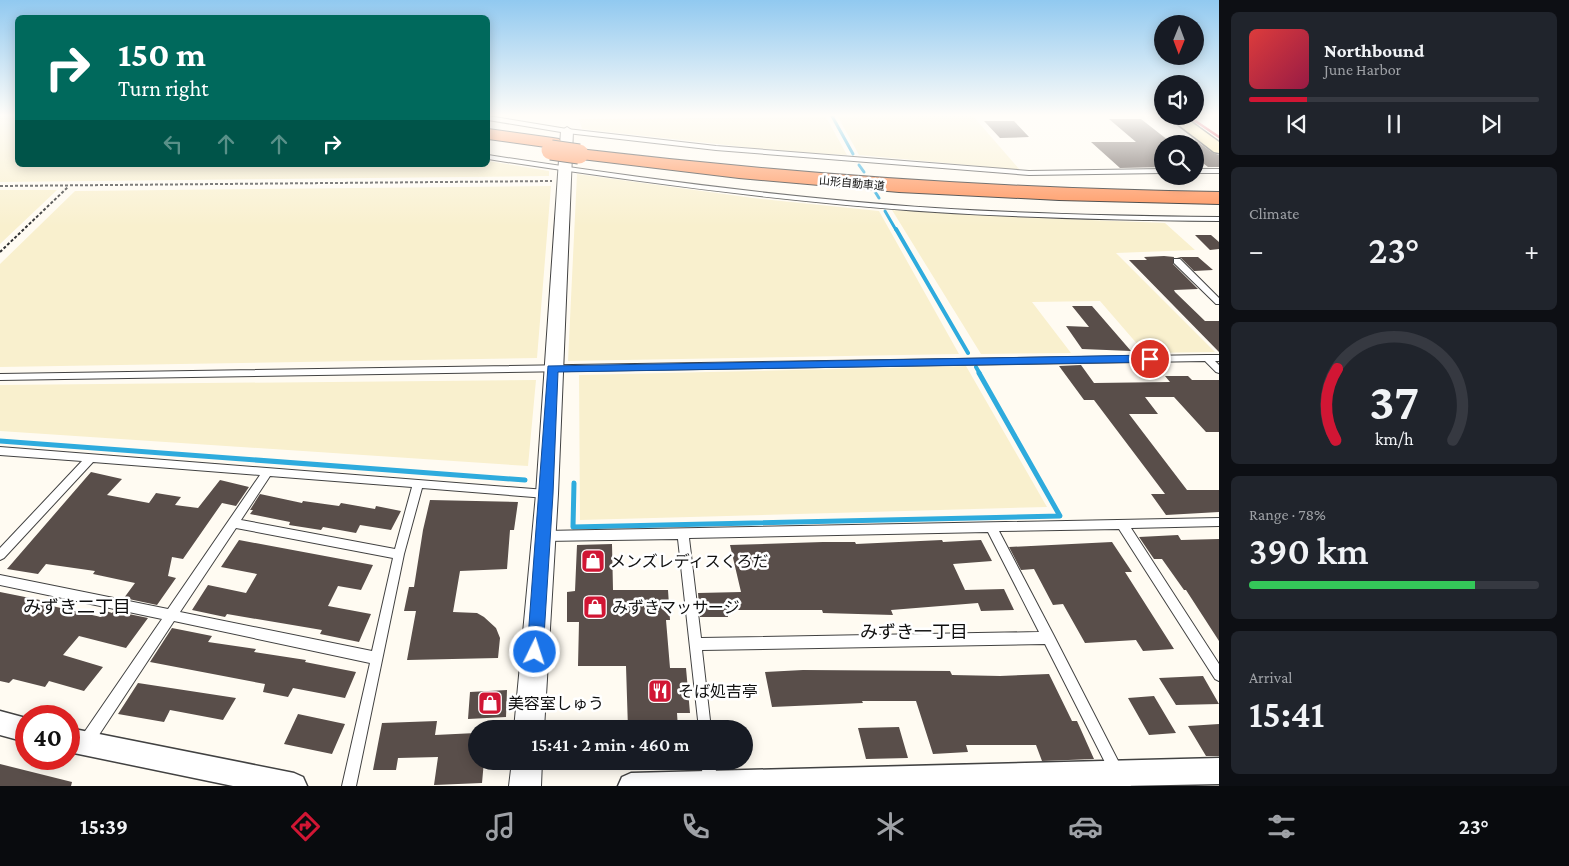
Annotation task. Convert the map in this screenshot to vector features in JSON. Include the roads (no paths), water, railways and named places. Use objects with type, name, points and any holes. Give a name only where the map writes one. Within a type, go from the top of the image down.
[{"type":"highway","name":"山形自動車道","points":[[614,153],[740,173],[891,186],[1035,194],[1219,198]]},
{"type":"highway","name":"山形自動車道","points":[[629,153],[730,165],[895,180],[1097,190],[1219,191]]},
{"type":"street","points":[[530,720],[547,494],[552,368],[565,153]]},
{"type":"street","points":[[0,724],[15,727]]},
{"type":"street","points":[[80,743],[294,786]]},
{"type":"street","points":[[525,786],[526,770]]},
{"type":"street","points":[[631,786],[709,772],[925,782],[1121,780],[1219,771]]},
{"type":"lane","points":[[782,153],[1029,173],[1154,171]]},
{"type":"lane","points":[[490,157],[564,175],[895,207],[1039,215],[1219,219]]},
{"type":"lane","points":[[1204,171],[1219,171]]},
{"type":"lane","points":[[1177,261],[1219,302]]},
{"type":"lane","points":[[1207,358],[1219,370]]},
{"type":"lane","points":[[0,377],[1219,358]]},
{"type":"lane","points":[[0,451],[547,494]]},
{"type":"lane","points":[[0,555],[91,458]]},
{"type":"lane","points":[[80,738],[171,616],[268,471]]},
{"type":"lane","points":[[349,786],[376,658],[418,484]]},
{"type":"lane","points":[[543,536],[1219,522]]},
{"type":"lane","points":[[234,523],[400,554]]},
{"type":"lane","points":[[1122,524],[1219,676]]},
{"type":"lane","points":[[991,527],[1121,780]]},
{"type":"lane","points":[[683,534],[704,720]]},
{"type":"lane","points":[[0,580],[376,658]]},
{"type":"lane","points":[[697,644],[1049,638]]},
{"type":"waterway","points":[[859,165],[864,172]]},
{"type":"waterway","points":[[874,190],[879,198]]},
{"type":"waterway","points":[[885,211],[896,230]]},
{"type":"waterway","points":[[896,229],[968,353]]},
{"type":"waterway","points":[[976,367],[980,374]]},
{"type":"waterway","points":[[574,483],[573,527],[1060,516],[979,373]]},
{"type":"waterway","points":[[0,441],[525,480]]},
{"type":"place","name":"メンズレディスくろだ","points":[[593,561]]},
{"type":"place","name":"みずきマッサージ","points":[[595,607]]},
{"type":"place","name":"そば処吉亭","points":[[660,691]]},
{"type":"place","name":"美容室しゅう","points":[[490,703]]},
{"type":"district","name":"みずき二丁目","points":[[77,607]]},
{"type":"district","name":"みずき一丁目","points":[[914,632]]}]
